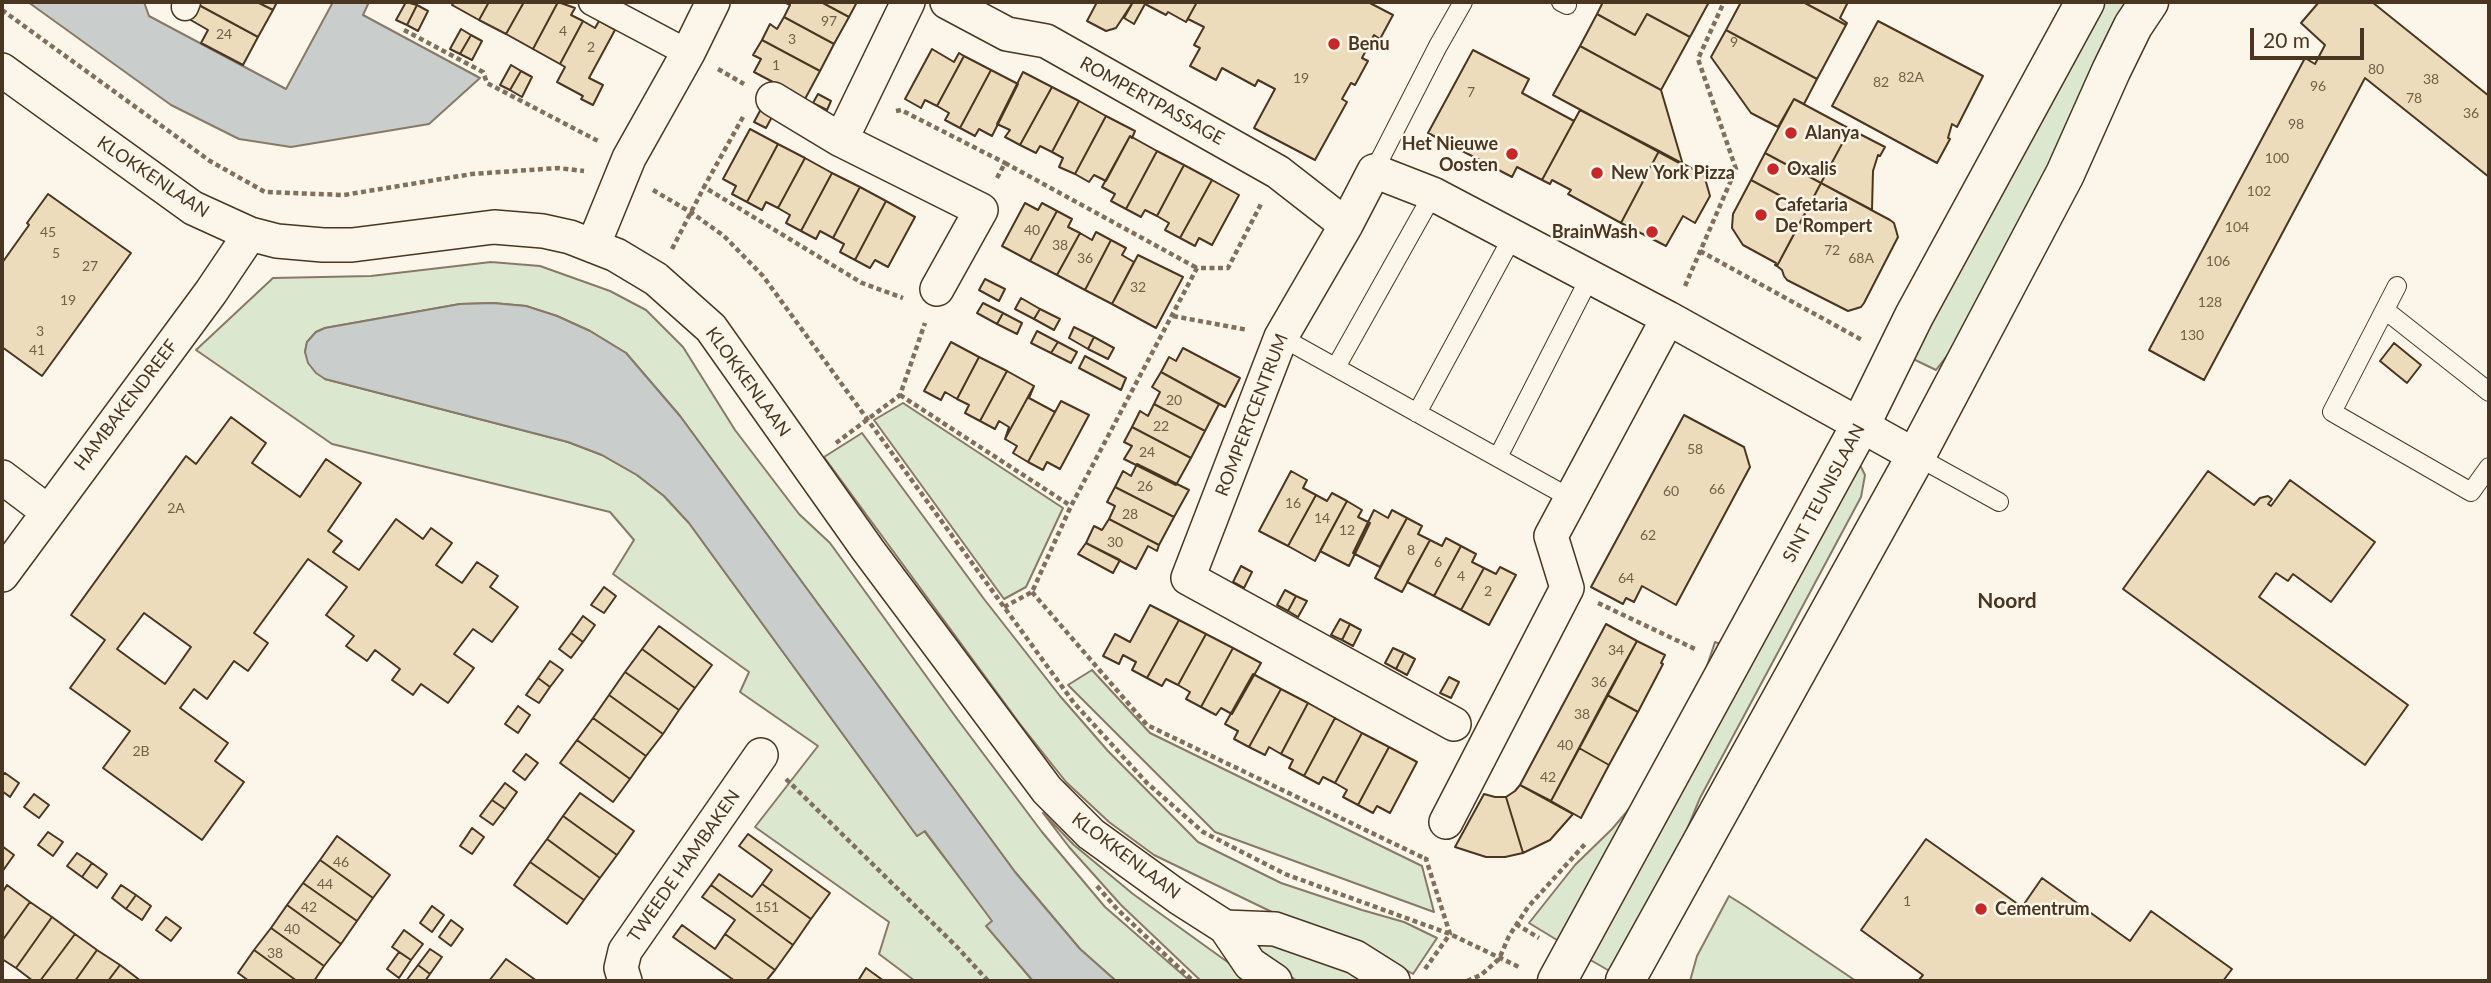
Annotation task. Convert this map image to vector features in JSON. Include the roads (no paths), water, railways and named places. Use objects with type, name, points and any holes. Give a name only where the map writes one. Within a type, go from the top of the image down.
[{"type":"street","points":[[592,2],[688,53]]},
{"type":"street","points":[[593,246],[629,158],[688,53],[713,2]]},
{"type":"street","points":[[846,131],[908,2]]},
{"type":"street","name":"ROMPERTPASSAGE","points":[[947,2],[1007,34],[1046,41],[1278,172],[1346,225]]},
{"type":"street","points":[[1625,981],[1916,456],[2065,174],[2111,71],[2133,26],[2149,2]]},
{"type":"street","name":"SINT TEUNISLAAN","points":[[1557,981],[1860,426],[1914,316],[2075,8]]},
{"type":"street","name":"KLOKKENLAAN","points":[[2,70],[193,208],[250,234],[277,241],[352,245],[494,227],[543,231],[570,237],[637,265],[711,328],[807,464],[1047,790],[1091,834],[1224,927],[1250,964],[1275,981]]},
{"type":"street","points":[[765,95],[846,131],[981,210],[933,300]]},
{"type":"street","points":[[1374,170],[1433,194],[1513,236],[1668,318],[1916,456]]},
{"type":"street","name":"ROMPERTCENTRUM","points":[[1374,170],[1346,225],[1281,337],[1188,578],[1454,724]]},
{"type":"street","name":"HAMBAKENDREEF","points":[[2,575],[211,292],[250,234]]},
{"type":"street","points":[[1446,822],[1567,588],[1551,536],[1668,318]]},
{"type":"street","points":[[2,477],[47,511]]},
{"type":"street","points":[[1454,724],[1488,739]]},
{"type":"street","name":"TWEEDE HAMBAKEN","points":[[625,981],[621,968],[625,951],[761,755]]},
{"type":"street","points":[[1224,927],[1275,929],[1408,976]]},
{"type":"lane","points":[[1374,170],[1437,46],[1463,2]]},
{"type":"lane","points":[[1336,368],[1433,194]]},
{"type":"lane","points":[[1417,412],[1513,236]]},
{"type":"lane","points":[[1498,457],[1590,277]]},
{"type":"lane","points":[[2397,286],[2332,412],[2471,492],[2489,467]]},
{"type":"lane","points":[[2385,310],[2489,392]]},
{"type":"lane","points":[[1281,337],[1572,499]]},
{"type":"lane","points":[[1916,456],[1999,502]]},
{"type":"place","name":"Benu","points":[[1334,44]]},
{"type":"place","name":"Alanya","points":[[1791,133]]},
{"type":"place","name":"Het Nieuwe Oosten","points":[[1512,154]]},
{"type":"place","name":"Oxalis","points":[[1773,169]]},
{"type":"place","name":"New York Pizza","points":[[1597,173]]},
{"type":"place","name":"Cafetaria De Rompert","points":[[1761,215]]},
{"type":"place","name":"BrainWash","points":[[1652,232]]},
{"type":"place","name":"Cementrum","points":[[1981,909]]},
{"type":"district","name":"Noord","points":[[2007,601]]}]
